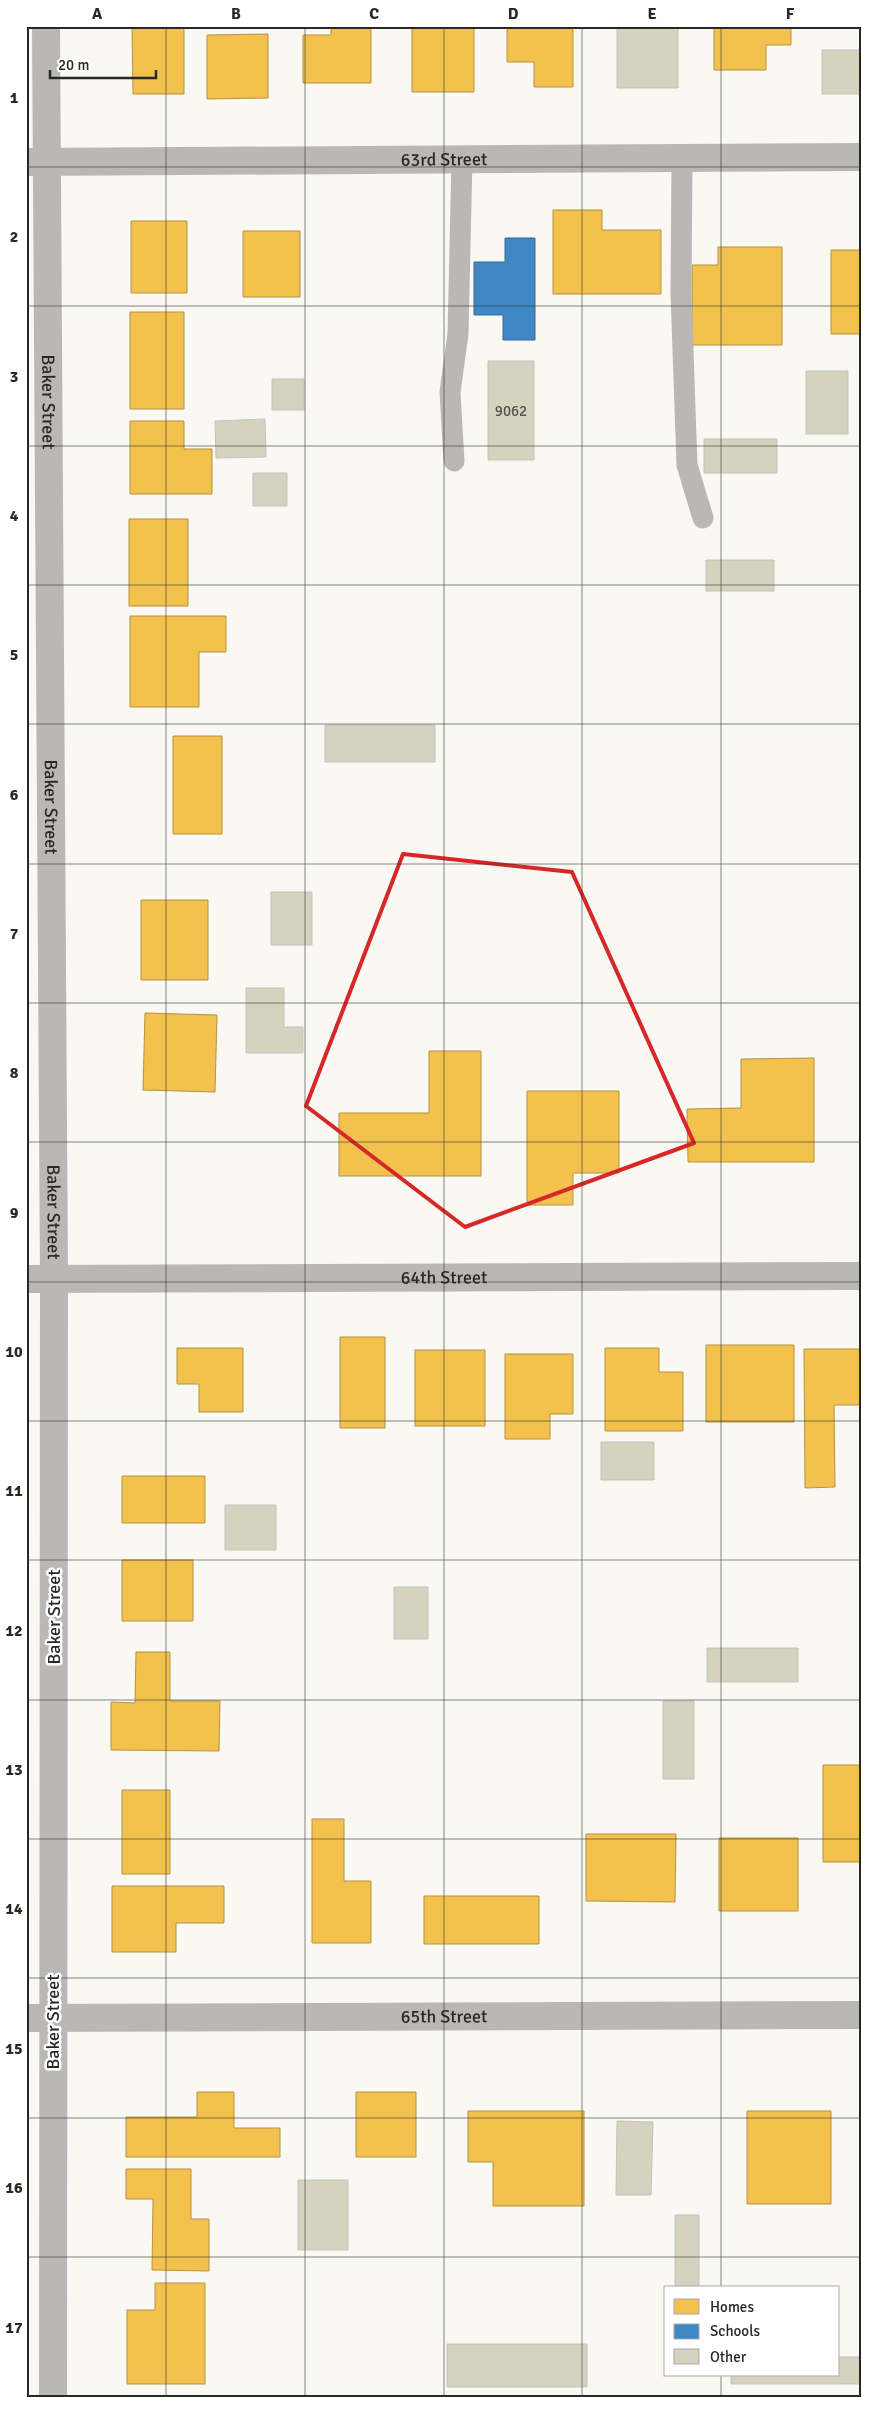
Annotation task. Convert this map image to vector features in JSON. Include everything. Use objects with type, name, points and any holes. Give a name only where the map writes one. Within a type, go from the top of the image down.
[{"type":"street","name":"Baker Street","points":[[46,26],[36,162],[54,1279],[53,2398]]},
{"type":"street","name":"63rd Street","points":[[36,162],[861,157]]},
{"type":"street","name":"64th Street","points":[[26,1279],[861,1276]]},
{"type":"street","name":"65th Street","points":[[26,2018],[861,2015]]},
{"type":"lane","points":[[682,158],[681,294],[687,466],[703,518]]},
{"type":"lane","points":[[454,461],[450,392],[458,334],[462,159]]},
{"type":"highlighted area","points":[[403,854],[572,872],[694,1143],[465,1227],[306,1106]]},
{"type":"building: Homes","points":[[132,26],[184,26],[184,94],[133,94]]},
{"type":"building: Homes","points":[[331,26],[371,26],[371,83],[303,83],[303,35],[331,35]]},
{"type":"building: Homes","points":[[412,26],[474,26],[474,92],[412,92]]},
{"type":"building: Homes","points":[[507,26],[573,26],[573,87],[534,87],[534,62],[507,62]]},
{"type":"building: Homes","points":[[714,26],[791,26],[791,45],[766,45],[766,70],[714,70]]},
{"type":"building: Homes","points":[[268,34],[268,98],[207,99],[207,35]]},
{"type":"building: Homes","points":[[553,210],[602,210],[602,230],[661,230],[661,294],[553,294]]},
{"type":"building: Homes","points":[[131,221],[187,221],[187,293],[131,293]]},
{"type":"building: Homes","points":[[243,231],[300,231],[300,297],[243,297]]},
{"type":"building: Homes","points":[[718,247],[782,247],[782,345],[692,345],[692,265],[718,265]]},
{"type":"building: Homes","points":[[831,250],[861,250],[861,334],[831,334]]},
{"type":"building: Homes","points":[[130,312],[184,312],[184,409],[130,409]]},
{"type":"building: Homes","points":[[130,421],[184,421],[184,449],[212,449],[212,494],[130,494]]},
{"type":"building: Homes","points":[[129,519],[188,519],[188,606],[129,606]]},
{"type":"building: Homes","points":[[130,616],[226,616],[226,652],[199,652],[199,707],[130,707]]},
{"type":"building: Homes","points":[[173,736],[222,736],[222,834],[173,834]]},
{"type":"building: Homes","points":[[141,900],[208,900],[208,980],[141,980]]},
{"type":"building: Homes","points":[[145,1013],[217,1015],[215,1092],[143,1090]]},
{"type":"building: Homes","points":[[429,1051],[481,1051],[481,1176],[339,1176],[339,1113],[429,1113]]},
{"type":"building: Homes","points":[[814,1058],[814,1162],[688,1162],[687,1109],[741,1108],[741,1059]]},
{"type":"building: Homes","points":[[527,1091],[619,1091],[619,1173],[573,1173],[573,1205],[527,1205]]},
{"type":"building: Homes","points":[[340,1337],[385,1337],[385,1428],[340,1428]]},
{"type":"building: Homes","points":[[706,1345],[794,1345],[794,1422],[706,1422]]},
{"type":"building: Homes","points":[[177,1348],[243,1348],[243,1412],[199,1412],[199,1384],[177,1384]]},
{"type":"building: Homes","points":[[605,1348],[659,1348],[659,1372],[683,1372],[683,1431],[605,1431]]},
{"type":"building: Homes","points":[[804,1349],[861,1349],[861,1405],[834,1405],[835,1487],[805,1488]]},
{"type":"building: Homes","points":[[415,1350],[485,1350],[485,1426],[415,1426]]},
{"type":"building: Homes","points":[[505,1354],[573,1354],[573,1414],[550,1414],[550,1439],[505,1439]]},
{"type":"building: Homes","points":[[122,1476],[205,1476],[205,1523],[122,1523]]},
{"type":"building: Homes","points":[[122,1560],[193,1560],[193,1621],[122,1621]]},
{"type":"building: Homes","points":[[136,1652],[170,1652],[170,1701],[220,1701],[219,1751],[111,1750],[111,1702],[135,1703]]},
{"type":"building: Homes","points":[[823,1765],[861,1765],[861,1862],[823,1862]]},
{"type":"building: Homes","points":[[122,1790],[170,1790],[170,1874],[122,1874]]},
{"type":"building: Homes","points":[[312,1819],[344,1819],[344,1881],[371,1881],[371,1943],[312,1943]]},
{"type":"building: Homes","points":[[586,1834],[676,1834],[675,1902],[586,1901]]},
{"type":"building: Homes","points":[[719,1838],[798,1838],[798,1911],[719,1911]]},
{"type":"building: Homes","points":[[112,1886],[224,1886],[224,1923],[176,1923],[176,1952],[112,1952]]},
{"type":"building: Homes","points":[[424,1896],[539,1896],[539,1944],[424,1944]]},
{"type":"building: Homes","points":[[197,2092],[234,2092],[234,2128],[280,2128],[280,2157],[126,2157],[126,2117],[197,2117]]},
{"type":"building: Homes","points":[[356,2092],[416,2092],[416,2157],[356,2157]]},
{"type":"building: Homes","points":[[468,2111],[584,2111],[584,2206],[493,2206],[493,2162],[468,2162]]},
{"type":"building: Homes","points":[[747,2111],[831,2111],[831,2204],[747,2204]]},
{"type":"building: Homes","points":[[126,2169],[191,2169],[191,2219],[209,2219],[209,2271],[152,2270],[153,2199],[126,2199]]},
{"type":"building: Homes","points":[[155,2283],[205,2283],[205,2384],[127,2384],[127,2310],[155,2310]]},
{"type":"building: Schools","points":[[505,238],[535,238],[535,340],[503,340],[503,315],[474,315],[474,262],[505,262]]},
{"type":"building: Other","points":[[617,26],[678,26],[678,88],[617,88]]},
{"type":"building: Other","points":[[822,50],[861,50],[861,94],[822,94]]},
{"type":"building: Other","points":[[488,361],[534,361],[534,460],[488,460]]},
{"type":"building: Other","points":[[806,371],[848,371],[848,434],[806,434]]},
{"type":"building: Other","points":[[272,379],[304,379],[304,410],[272,410]]},
{"type":"building: Other","points":[[265,419],[266,457],[216,458],[215,421]]},
{"type":"building: Other","points":[[704,439],[777,439],[777,473],[704,473]]},
{"type":"building: Other","points":[[253,473],[287,473],[287,506],[253,506]]},
{"type":"building: Other","points":[[706,560],[774,560],[774,591],[706,591]]},
{"type":"building: Other","points":[[325,725],[435,725],[435,762],[325,762]]},
{"type":"building: Other","points":[[271,892],[312,892],[312,945],[271,945]]},
{"type":"building: Other","points":[[246,988],[284,988],[284,1027],[303,1027],[303,1053],[246,1053]]},
{"type":"building: Other","points":[[601,1442],[654,1442],[654,1480],[601,1480]]},
{"type":"building: Other","points":[[225,1505],[276,1505],[276,1550],[225,1550]]},
{"type":"building: Other","points":[[394,1587],[428,1587],[428,1639],[394,1639]]},
{"type":"building: Other","points":[[707,1648],[798,1648],[798,1682],[707,1682]]},
{"type":"building: Other","points":[[663,1701],[694,1701],[694,1779],[663,1779]]},
{"type":"building: Other","points":[[617,2121],[653,2122],[651,2195],[616,2195]]},
{"type":"building: Other","points":[[298,2180],[348,2180],[348,2250],[298,2250]]},
{"type":"building: Other","points":[[675,2215],[699,2215],[699,2286],[675,2286]]},
{"type":"building: Other","points":[[447,2344],[587,2344],[587,2387],[447,2387]]},
{"type":"building: Other","points":[[840,2357],[861,2357],[861,2384],[731,2384],[731,2376],[840,2376]]}]
